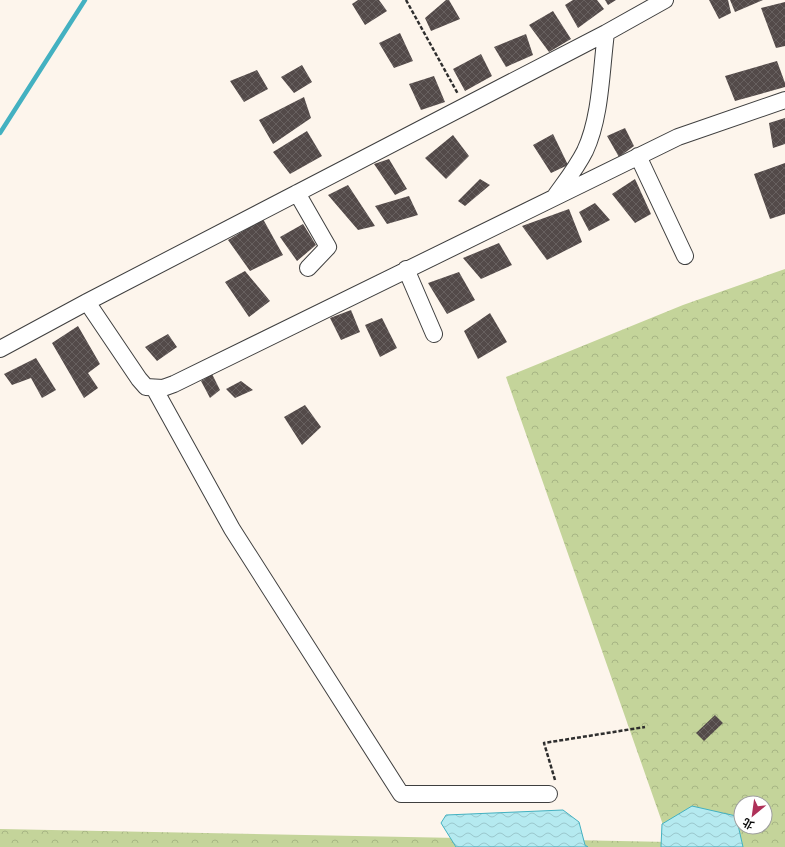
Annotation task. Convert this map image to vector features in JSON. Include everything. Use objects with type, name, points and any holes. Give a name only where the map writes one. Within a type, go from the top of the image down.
[{"type":"street","points":[[0,349],[87,302],[606,33],[665,0]]},
{"type":"street","points":[[554,198],[570,176],[585,151],[594,126],[606,33]]},
{"type":"street","points":[[87,302],[146,387],[163,388],[174,384],[678,137],[785,100]]},
{"type":"street","points":[[638,156],[685,256]]},
{"type":"street","points":[[297,193],[328,247],[308,268]]},
{"type":"street","points":[[406,269],[434,334]]},
{"type":"street","points":[[154,388],[232,529],[401,794],[549,794]]},
{"type":"path","points":[[406,0],[465,106]]},
{"type":"path","points":[[549,794],[556,783],[544,743],[644,727]]},
{"type":"green space","points":[[785,269],[785,847],[0,847],[0,829],[669,842],[506,377],[683,305]]},
{"type":"water","points":[[692,806],[733,815],[733,835],[740,835],[743,847],[661,847],[662,824]]},
{"type":"water","points":[[563,810],[579,822],[585,845],[588,847],[456,847],[441,823],[446,815]]},
{"type":"building","points":[[358,0],[379,0],[387,11],[365,25],[352,4]]},
{"type":"building","points":[[446,0],[449,0],[460,19],[431,31],[425,18]]},
{"type":"building","points":[[573,0],[597,0],[604,9],[578,28],[565,5]]},
{"type":"building","points":[[605,0],[616,0],[608,5]]},
{"type":"building","points":[[709,0],[728,0],[731,13],[719,19]]},
{"type":"building","points":[[730,0],[763,0],[735,12]]},
{"type":"building","points":[[785,2],[785,46],[776,48],[761,8]]},
{"type":"building","points":[[553,11],[571,39],[549,52],[529,25]]},
{"type":"building","points":[[400,33],[413,61],[394,68],[379,43]]},
{"type":"building","points":[[526,34],[533,55],[506,67],[494,47]]},
{"type":"building","points":[[481,54],[492,76],[465,91],[453,69]]},
{"type":"building","points":[[777,61],[785,87],[735,101],[725,76]]},
{"type":"building","points":[[302,65],[312,82],[294,93],[281,77]]},
{"type":"building","points":[[257,70],[268,89],[244,102],[230,81]]},
{"type":"building","points":[[434,76],[445,102],[421,110],[409,84]]},
{"type":"building","points":[[304,97],[311,118],[273,144],[259,120]]},
{"type":"building","points":[[785,118],[785,144],[773,148],[769,123]]},
{"type":"building","points":[[625,128],[634,146],[619,157],[607,136]]},
{"type":"building","points":[[307,131],[322,156],[290,174],[273,152]]},
{"type":"building","points":[[553,134],[568,165],[551,173],[533,145]]},
{"type":"building","points":[[453,135],[469,156],[446,179],[425,158]]},
{"type":"building","points":[[389,159],[407,189],[395,195],[374,164]]},
{"type":"building","points":[[785,163],[785,214],[770,219],[754,174]]},
{"type":"building","points":[[480,179],[490,185],[465,206],[458,201]]},
{"type":"building","points":[[635,179],[651,214],[635,223],[612,194]]},
{"type":"building","points":[[348,185],[375,226],[358,230],[328,195]]},
{"type":"building","points":[[409,196],[418,215],[387,224],[375,206]]},
{"type":"building","points":[[595,203],[610,220],[589,231],[579,212]]},
{"type":"building","points":[[569,209],[582,242],[547,260],[522,226]]},
{"type":"building","points":[[263,219],[283,255],[250,271],[228,240]]},
{"type":"building","points":[[303,224],[316,245],[297,261],[280,237]]},
{"type":"building","points":[[499,243],[512,265],[481,279],[463,258]]},
{"type":"building","points":[[245,271],[270,301],[249,317],[225,282]]},
{"type":"building","points":[[459,272],[475,300],[447,314],[428,283]]},
{"type":"building","points":[[351,310],[360,332],[341,340],[330,318]]},
{"type":"building","points":[[490,313],[507,342],[478,359],[464,331]]},
{"type":"building","points":[[382,318],[397,348],[380,357],[365,325]]},
{"type":"building","points":[[78,326],[100,364],[88,373],[98,388],[84,398],[52,343]]},
{"type":"building","points":[[168,334],[177,347],[157,361],[145,347]]},
{"type":"building","points":[[36,358],[56,390],[42,398],[31,378],[12,385],[4,374]]},
{"type":"building","points":[[212,374],[220,390],[210,398],[201,381]]},
{"type":"building","points":[[241,381],[253,390],[235,398],[226,389]]},
{"type":"building","points":[[305,405],[321,427],[302,445],[284,417]]},
{"type":"building","points":[[715,715],[723,723],[704,741],[696,733]]},
{"type":"waterway","points":[[0,133],[85,0]]}]
